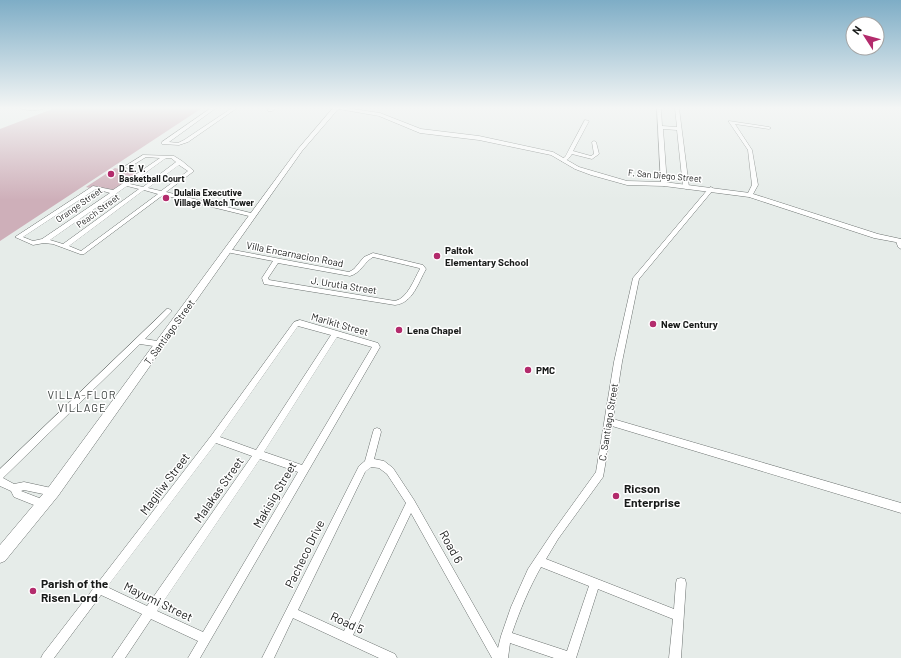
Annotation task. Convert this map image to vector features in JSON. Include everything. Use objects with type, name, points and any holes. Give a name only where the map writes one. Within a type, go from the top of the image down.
[{"type":"main road","name":"T. Santiago Street","points":[[0,556],[53,492],[310,139]]},
{"type":"street","points":[[170,139],[164,143],[179,144],[191,139]]},
{"type":"street","name":"F. San Diego Street","points":[[483,139],[522,146],[552,154],[577,168],[612,180],[636,184],[686,186],[750,195],[900,243]]},
{"type":"street","points":[[563,160],[570,152],[577,139]]},
{"type":"street","points":[[661,139],[664,184]]},
{"type":"street","points":[[680,139],[686,186]]},
{"type":"street","points":[[742,139],[750,150],[755,185],[750,195]]},
{"type":"street","points":[[570,152],[592,158],[597,154],[594,142]]},
{"type":"street","points":[[114,192],[95,187],[18,237],[33,243],[44,241],[64,246],[82,253],[191,171],[172,157],[143,156],[126,167]]},
{"type":"street","name":"Orange Street","points":[[44,241],[165,157]]},
{"type":"street","name":"Peach Street","points":[[64,246],[180,162]]},
{"type":"street","points":[[125,184],[253,215]]},
{"type":"street","name":"C. Santiago Street","points":[[502,658],[506,636],[520,600],[539,561],[600,474],[608,420],[636,278],[711,189]]},
{"type":"street","name":"Villa Encarnacion Road","points":[[228,251],[350,274],[355,272],[370,255],[421,266]]},
{"type":"street","name":"J. Urutia Street","points":[[277,260],[265,278],[266,282],[399,303],[404,300],[423,269],[421,266]]},
{"type":"street","points":[[0,475],[140,341],[169,311]]},
{"type":"street","name":"Marikit Street","points":[[300,323],[375,344]]},
{"type":"street","name":"Magiliw Street","points":[[47,658],[214,439],[296,324],[300,323]]},
{"type":"street","name":"Malakas Street","points":[[118,658],[259,453],[336,333]]},
{"type":"street","points":[[140,341],[160,344]]},
{"type":"street","name":"Makisig Street","points":[[194,658],[376,347],[375,344]]},
{"type":"street","points":[[608,420],[901,508]]},
{"type":"street","points":[[369,463],[377,432]]},
{"type":"street","points":[[214,439],[259,453],[304,470]]},
{"type":"street","name":"Road 6","points":[[369,463],[381,464],[390,471],[411,503],[498,658]]},
{"type":"street","name":"Pacheco Drive","points":[[268,658],[362,469],[369,463]]},
{"type":"street","points":[[0,481],[14,488],[17,494],[44,504]]},
{"type":"street","points":[[14,488],[24,486],[53,492]]},
{"type":"street","points":[[347,637],[411,503]]},
{"type":"street","points":[[539,561],[679,616]]},
{"type":"street","points":[[506,636],[570,658],[595,583]]},
{"type":"street","points":[[675,658],[681,584]]},
{"type":"street","name":"Mayumi Street","points":[[100,588],[205,639]]},
{"type":"street","name":"Road 5","points":[[291,612],[391,658]]},
{"type":"shaded area","points":[[0,139],[155,139],[0,241]]},
{"type":"shaded area","points":[[115,168],[138,174],[110,193],[86,187]]},
{"type":"place","name":"D. E. V. Basketball Court","points":[[111,174]]},
{"type":"place","name":"Dulalia Executive Village Watch Tower","points":[[166,198]]},
{"type":"place","name":"Paltok Elementary School","points":[[437,256]]},
{"type":"place","name":"New Century","points":[[653,324]]},
{"type":"place","name":"Lena Chapel","points":[[399,330]]},
{"type":"place","name":"PMC","points":[[528,370]]},
{"type":"place","name":"Ricson Enterprise","points":[[616,496]]},
{"type":"place","name":"Parish of the Risen Lord","points":[[33,591]]},
{"type":"district","name":"VILLA-FLOR VILLAGE","points":[[82,401]]}]
